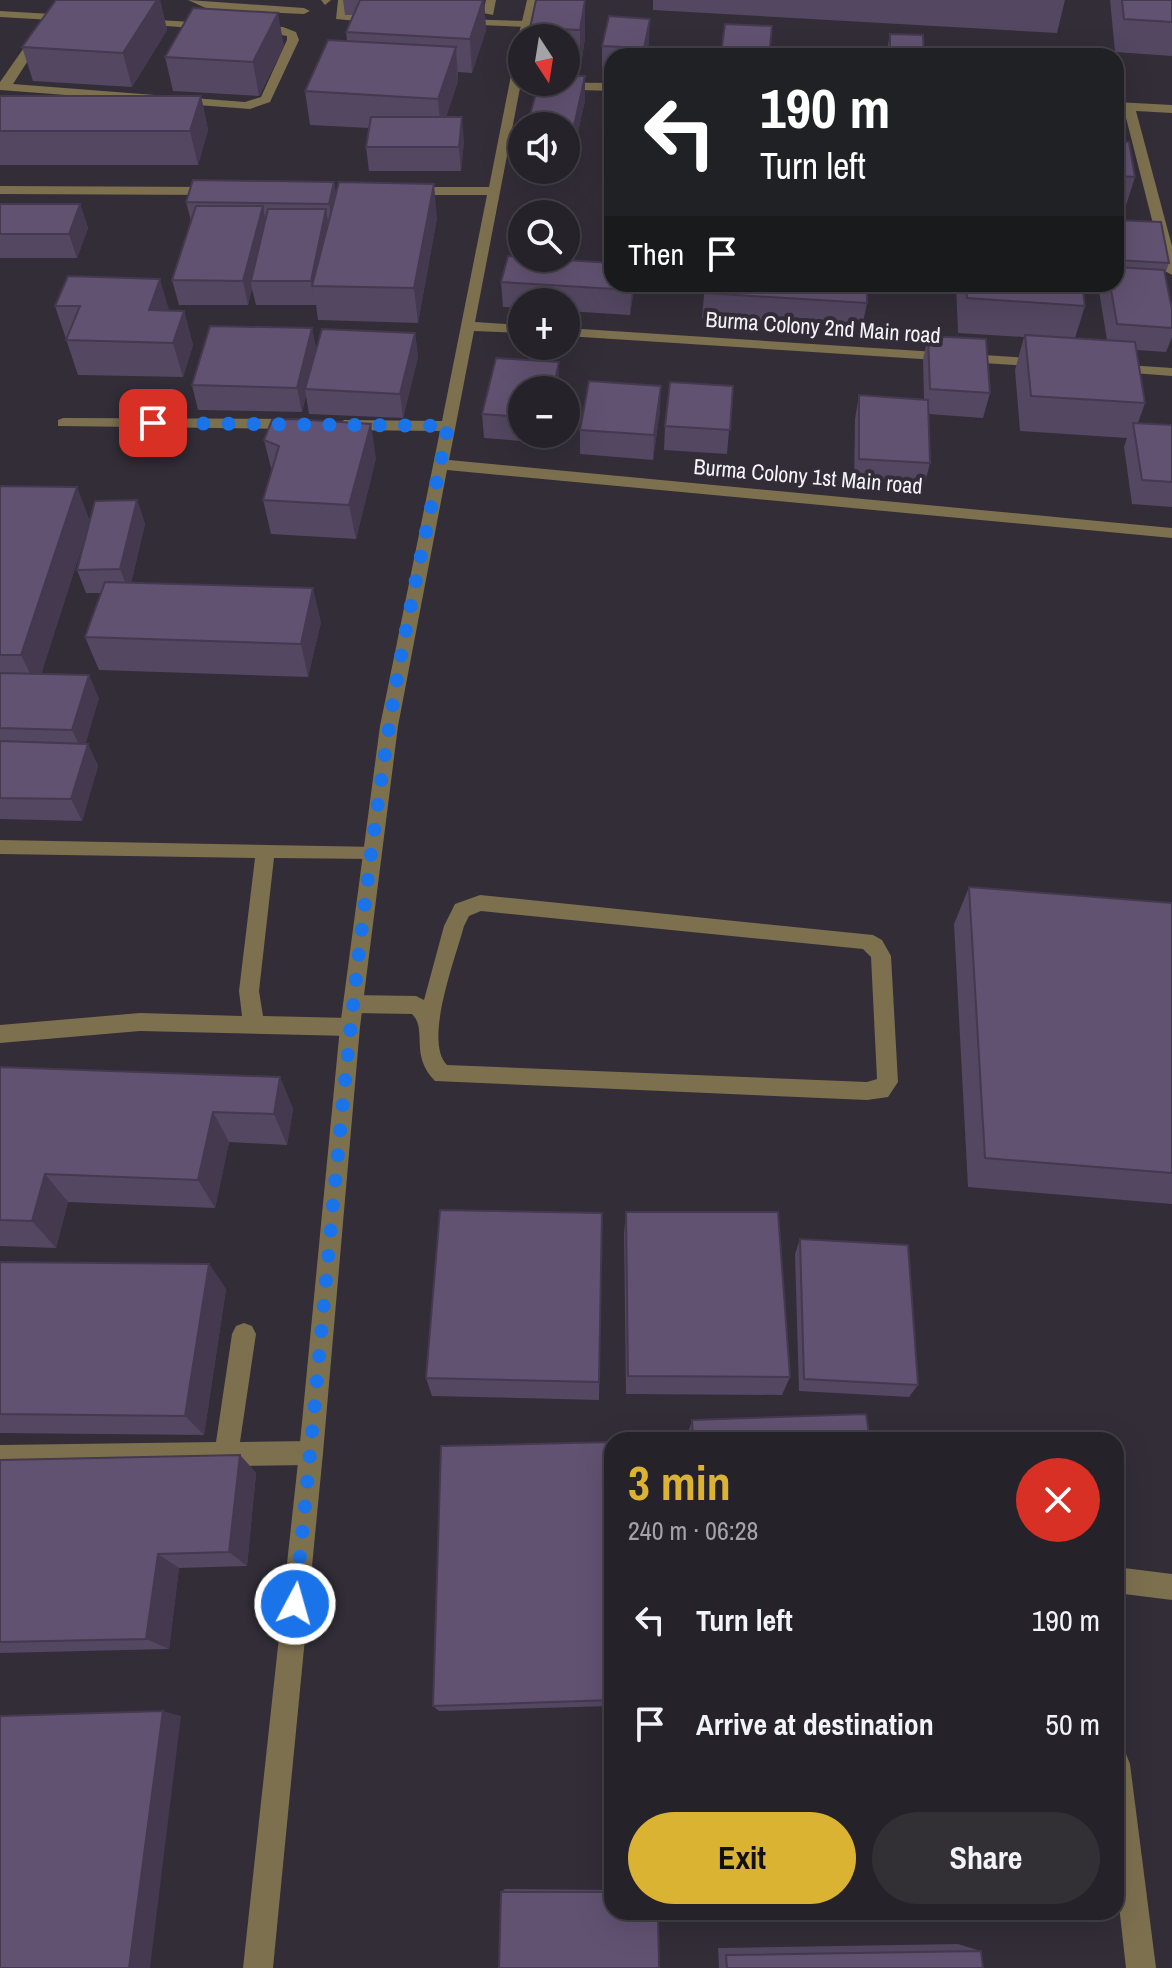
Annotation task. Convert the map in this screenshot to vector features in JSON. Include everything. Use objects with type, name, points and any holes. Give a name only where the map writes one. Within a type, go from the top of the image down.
[{"type":"street","points":[[193,0],[210,7],[304,11]]},
{"type":"street","points":[[343,0],[340,17],[393,21]]},
{"type":"street","points":[[440,22],[527,24],[532,0]]},
{"type":"street","points":[[0,14],[81,19]]},
{"type":"street","points":[[50,17],[2,87],[246,106],[266,99],[293,40],[292,34],[283,30],[236,27]]},
{"type":"street","points":[[128,21],[221,27]]},
{"type":"street","points":[[580,86],[604,87]]},
{"type":"street","points":[[258,1968],[311,1453],[351,1015],[389,726],[513,96]]},
{"type":"street","points":[[1124,106],[1172,109]]},
{"type":"street","points":[[1124,112],[1172,271]]},
{"type":"street","points":[[0,190],[233,191]]},
{"type":"street","points":[[402,191],[494,191]]},
{"type":"street","points":[[467,326],[508,328]]},
{"type":"street","name":"Burma Colony 2nd Main road","points":[[580,333],[1063,364]]},
{"type":"street","points":[[1094,367],[1172,372]]},
{"type":"street","points":[[63,423],[448,426]]},
{"type":"street","name":"Burma Colony 1st Main road","points":[[440,464],[1172,533]]},
{"type":"street","points":[[0,847],[372,852]]},
{"type":"street","points":[[254,1026],[249,991],[265,851]]},
{"type":"street","points":[[0,1034],[140,1022],[254,1026],[416,1005],[429,1019],[430,1060],[442,1074],[867,1091],[881,1090],[888,1082],[881,956],[875,946],[866,941],[480,903],[462,910],[454,926],[429,1019]]},
{"type":"street","points":[[226,1455],[244,1334]]},
{"type":"street","points":[[0,1457],[311,1453]]},
{"type":"street","points":[[1124,1581],[1172,1587]]},
{"type":"street","points":[[1124,1829],[1141,1968]]},
{"type":"building","points":[[56,0],[157,0],[123,53],[22,47]]},
{"type":"building","points":[[360,0],[483,0],[470,39],[346,32]]},
{"type":"building","points":[[536,0],[585,0],[580,30],[580,24],[531,24]]},
{"type":"building","points":[[1122,0],[1172,0],[1172,22],[1124,19]]},
{"type":"building","points":[[193,8],[278,13],[253,62],[165,57]]},
{"type":"building","points":[[609,16],[650,19],[644,48],[602,46]]},
{"type":"building","points":[[725,24],[772,26],[770,48],[722,48]]},
{"type":"building","points":[[890,34],[923,35],[924,48],[890,48]]},
{"type":"building","points":[[328,40],[456,47],[438,99],[305,91]]},
{"type":"building","points":[[580,76],[585,76],[577,112],[531,112],[535,96],[580,96]]},
{"type":"building","points":[[0,96],[201,96],[190,131],[0,131]]},
{"type":"building","points":[[371,117],[462,117],[459,147],[366,147]]},
{"type":"building","points":[[1124,142],[1129,142],[1135,177],[1124,176]]},
{"type":"building","points":[[193,180],[334,182],[329,204],[186,202]]},
{"type":"building","points":[[339,182],[434,184],[414,288],[312,286]]},
{"type":"building","points":[[0,204],[80,204],[69,234],[0,234]]},
{"type":"building","points":[[196,206],[263,206],[243,281],[172,280]]},
{"type":"building","points":[[268,209],[326,209],[311,281],[251,281]]},
{"type":"building","points":[[1124,220],[1161,222],[1169,263],[1124,260]]},
{"type":"building","points":[[508,256],[508,272],[580,272],[580,261],[604,262],[604,288],[501,282]]},
{"type":"building","points":[[1124,268],[1164,270],[1172,309],[1172,328],[1117,324],[1111,292],[1124,292]]},
{"type":"building","points":[[68,276],[160,279],[149,310],[184,311],[173,343],[66,340],[80,306],[55,306]]},
{"type":"building","points":[[867,292],[867,303],[704,293]]},
{"type":"building","points":[[967,292],[1083,292],[1085,306],[967,298]]},
{"type":"building","points":[[210,326],[312,328],[297,388],[192,385]]},
{"type":"building","points":[[322,329],[415,333],[400,394],[305,389]]},
{"type":"building","points":[[1025,335],[1135,342],[1145,403],[1031,396]]},
{"type":"building","points":[[928,336],[986,339],[990,393],[930,389]]},
{"type":"building","points":[[496,358],[559,362],[556,376],[508,376],[508,416],[482,414]]},
{"type":"building","points":[[589,381],[661,386],[654,435],[580,430]]},
{"type":"building","points":[[670,382],[733,386],[730,430],[665,426]]},
{"type":"building","points":[[859,395],[928,400],[930,463],[859,459]]},
{"type":"building","points":[[272,420],[371,424],[349,505],[263,500],[279,446],[264,440]]},
{"type":"building","points":[[1133,423],[1172,425],[1172,482],[1142,480]]},
{"type":"building","points":[[0,486],[77,487],[21,655],[0,655]]},
{"type":"building","points":[[137,500],[120,569],[77,570],[95,501]]},
{"type":"building","points":[[105,582],[313,588],[301,644],[85,637]]},
{"type":"building","points":[[0,673],[89,675],[72,730],[0,728]]},
{"type":"building","points":[[0,741],[88,744],[71,799],[0,798]]},
{"type":"building","points":[[969,887],[1172,903],[1172,1173],[985,1158]]},
{"type":"building","points":[[0,1067],[280,1077],[274,1114],[213,1112],[198,1180],[45,1174],[32,1221],[0,1220]]},
{"type":"building","points":[[440,1210],[602,1213],[599,1382],[426,1378]]},
{"type":"building","points":[[626,1212],[778,1212],[790,1377],[628,1376]]},
{"type":"building","points":[[800,1239],[908,1245],[918,1385],[804,1379]]},
{"type":"building","points":[[0,1262],[209,1264],[185,1416],[0,1414]]},
{"type":"building","points":[[866,1414],[869,1432],[693,1432],[692,1420]]},
{"type":"building","points":[[604,1442],[604,1700],[433,1706],[441,1446]]},
{"type":"building","points":[[240,1455],[229,1552],[158,1554],[146,1639],[0,1642],[0,1460]]},
{"type":"building","points":[[163,1711],[129,1968],[0,1968],[0,1716]]},
{"type":"building","points":[[501,1892],[604,1892],[604,1920],[658,1920],[659,1968],[499,1968]]},
{"type":"building","points":[[981,1951],[983,1968],[727,1968],[726,1955]]},
{"type":"route","points":[[153,423],[448,426],[389,726],[368,882],[350,1027],[295,1604]]}]
